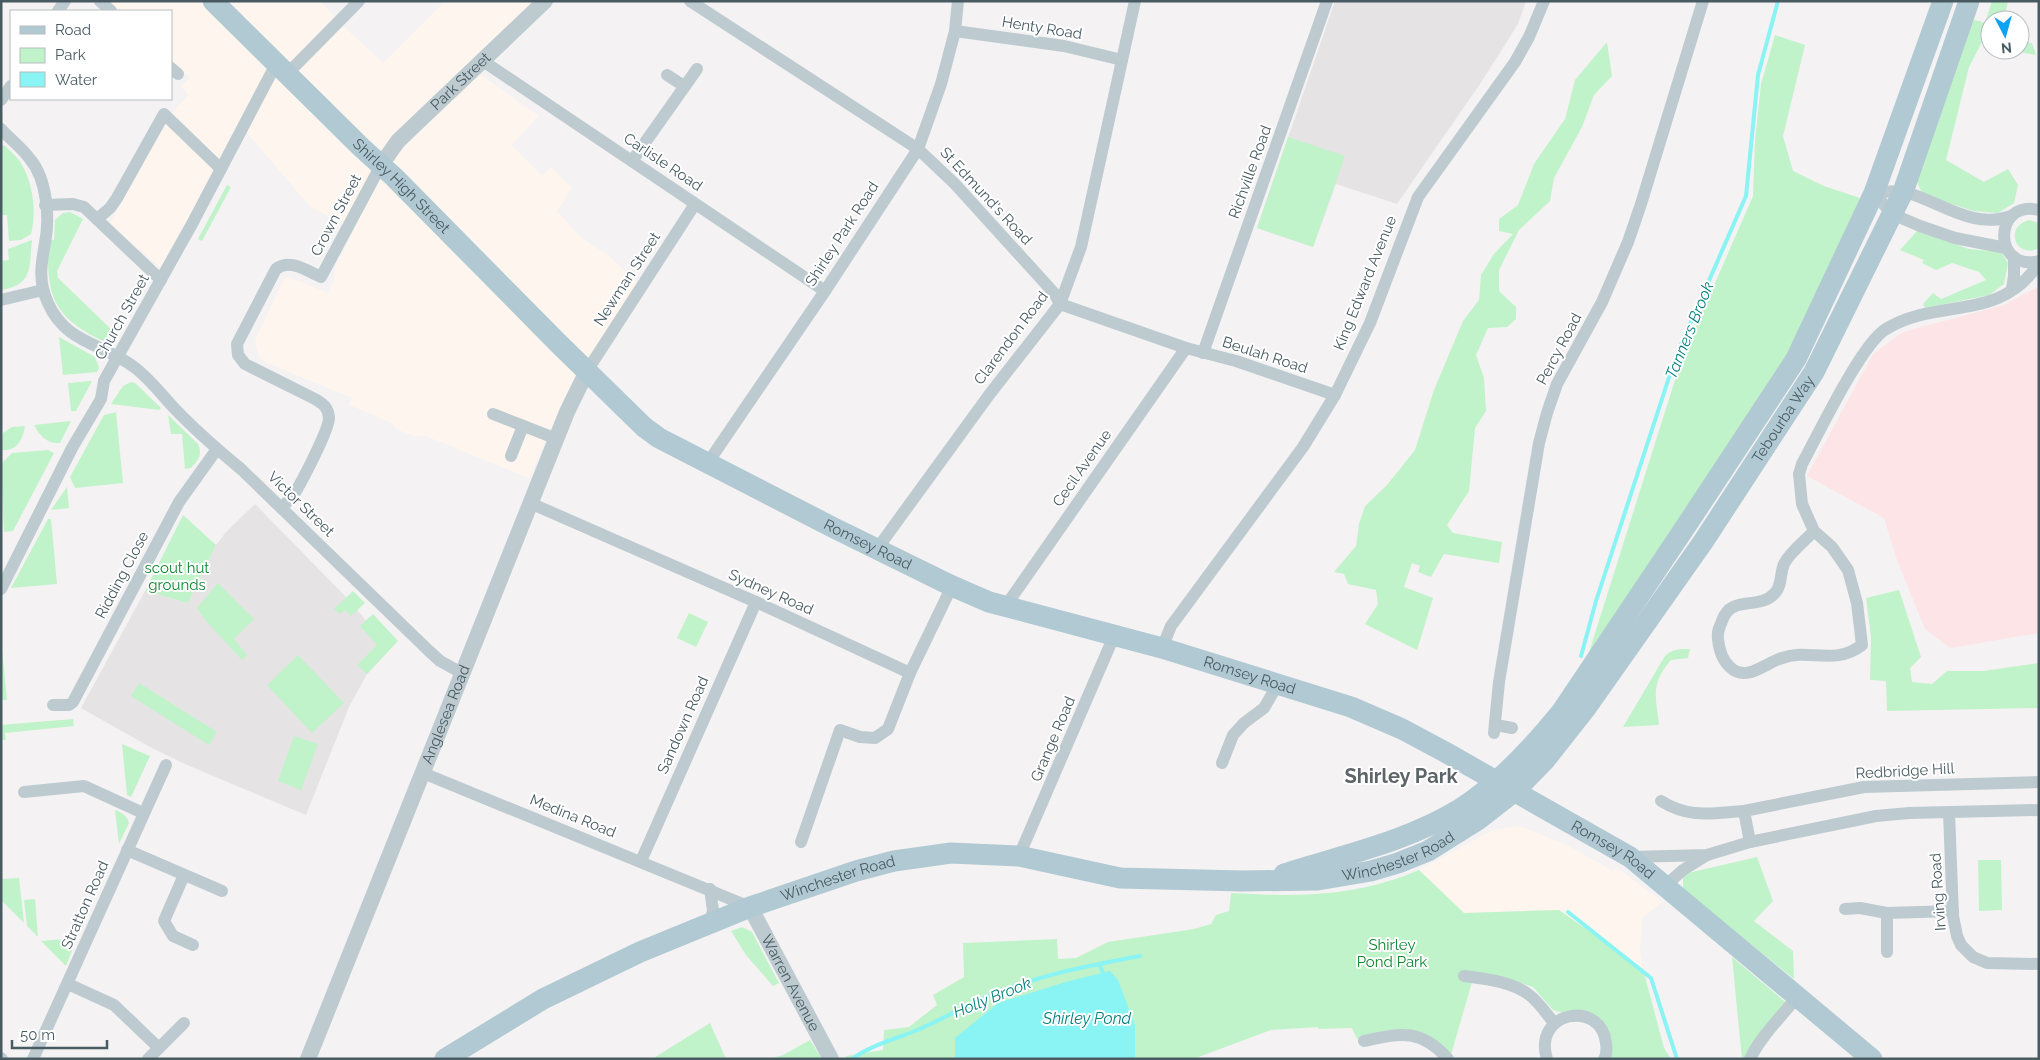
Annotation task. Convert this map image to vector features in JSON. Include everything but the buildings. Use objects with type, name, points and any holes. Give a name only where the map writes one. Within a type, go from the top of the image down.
[{"type":"main road","name":"Shirley High Street","points":[[213,1],[381,165],[587,371]]},
{"type":"main road","name":"Tebourba Way","points":[[1496,781],[1544,734],[1562,711],[1796,359],[1874,193],[1943,1]]},
{"type":"main road","name":"Tebourba Way","points":[[1515,791],[1545,760],[1586,708],[1719,518],[1814,372],[1903,192],[1969,1]]},
{"type":"main road","name":"Romsey Road","points":[[587,371],[644,427],[659,438],[707,464],[952,586],[1005,607],[1162,648],[1351,707],[1402,730],[1515,791],[1630,857],[1666,885],[1872,1059]]},
{"type":"main road","name":"Winchester Road","points":[[1265,880],[1352,854],[1414,832],[1460,809],[1496,781]]},
{"type":"main road","name":"Winchester Road","points":[[445,1059],[543,999],[640,952],[750,906],[856,871],[894,861],[951,853],[1022,850],[1120,878],[1318,880],[1371,871],[1428,851],[1454,836],[1515,791]]},
{"type":"street","points":[[100,1],[110,10]]},
{"type":"street","name":"Church Street","points":[[1,589],[72,448],[101,399],[104,382],[221,168],[281,69],[359,1]]},
{"type":"street","name":"Park Street","points":[[381,165],[398,141],[545,1]]},
{"type":"street","name":"St Edmund's Road","points":[[690,1],[918,149],[955,184],[1054,293],[1060,304]]},
{"type":"street","name":"Shirley Park Road","points":[[707,464],[825,291],[918,149],[940,84],[955,31],[958,1]]},
{"type":"street","name":"Clarendon Road","points":[[877,549],[989,395],[1060,304],[1082,247],[1135,1]]},
{"type":"street","name":"Richville Road","points":[[1203,353],[1327,1]]},
{"type":"street","name":"King Edward Avenue","points":[[1162,648],[1171,626],[1303,447],[1335,395],[1370,322],[1418,197],[1515,62],[1529,37],[1544,1]]},
{"type":"street","name":"Percy Road","points":[[1512,728],[1495,729],[1501,666],[1540,443],[1547,413],[1564,369],[1599,309],[1618,268],[1641,204],[1703,1]]},
{"type":"street","name":"Henty Road","points":[[955,31],[1064,46],[1122,60]]},
{"type":"street","name":"Carlisle Road","points":[[483,61],[825,291]]},
{"type":"street","points":[[632,161],[697,68]]},
{"type":"street","points":[[667,75],[684,86]]},
{"type":"street","points":[[1,100],[10,87]]},
{"type":"street","points":[[98,219],[118,198],[164,114],[221,168]]},
{"type":"street","points":[[1,129],[32,160],[42,182],[46,235],[41,261],[43,290],[1,300]]},
{"type":"street","name":"Crown Street","points":[[281,507],[293,496],[320,444],[329,424],[327,409],[315,399],[245,364],[238,355],[237,344],[276,269],[281,265],[292,264],[321,277],[381,165]]},
{"type":"street","points":[[1874,193],[1903,192],[1973,218],[1994,221],[2011,216],[2024,209],[2039,210]]},
{"type":"street","points":[[1874,193],[1892,214],[1955,238],[2010,253],[2027,262],[2039,262]]},
{"type":"street","points":[[45,205],[73,204],[84,207],[161,280]]},
{"type":"street","name":"Newman Street","points":[[587,371],[695,204]]},
{"type":"street","points":[[2011,216],[2004,229],[2003,239],[2010,253],[2014,276],[2012,289]]},
{"type":"street","points":[[1814,531],[1785,562],[1774,595],[1765,600],[1736,606],[1729,609],[1724,615],[1718,629],[1718,638],[1725,662],[1733,670],[1744,673],[1754,672],[1780,658],[1792,655],[1837,656],[1862,645],[1857,603],[1848,570],[1832,547],[1814,531],[1802,504],[1799,474],[1802,464],[1860,360],[1886,329],[1903,322],[1997,300],[2025,281],[2039,262]]},
{"type":"street","name":"Victor Street","points":[[43,290],[48,304],[63,326],[72,333],[134,367],[217,449],[281,507],[440,661],[462,673]]},
{"type":"street","points":[[1060,304],[1186,348]]},
{"type":"street","name":"Beulah Road","points":[[1186,348],[1236,361],[1335,395]]},
{"type":"street","name":"Cecil Avenue","points":[[1005,607],[1186,348]]},
{"type":"street","name":"Anglesea Road","points":[[308,1059],[530,503],[575,393],[587,371]]},
{"type":"street","points":[[493,414],[557,440]]},
{"type":"street","points":[[512,456],[523,426]]},
{"type":"street","name":"Ridding Close","points":[[53,706],[69,705],[73,702],[179,502],[217,449]]},
{"type":"street","name":"Sydney Road","points":[[530,503],[756,602],[910,673]]},
{"type":"street","points":[[801,842],[840,730],[860,737],[875,738],[888,729],[910,673],[952,586]]},
{"type":"street","name":"Sandown Road","points":[[641,860],[756,602]]},
{"type":"street","name":"Grange Road","points":[[1022,850],[1111,643],[1113,634]]},
{"type":"street","points":[[1222,763],[1233,735],[1244,723],[1264,708],[1278,684]]},
{"type":"street","name":"Stratton Road","points":[[33,1059],[166,765]]},
{"type":"street","name":"Medina Road","points":[[423,773],[641,860],[750,906]]},
{"type":"street","name":"Redbridge Hill","points":[[1661,800],[1675,810],[1693,814],[1744,811],[1864,787],[2039,782]]},
{"type":"street","points":[[24,792],[84,786],[143,813]]},
{"type":"street","points":[[1630,857],[1707,854],[1750,842],[1876,816],[2039,810]]},
{"type":"street","points":[[1744,811],[1750,842]]},
{"type":"street","name":"Irving Road","points":[[1950,812],[1953,911],[1957,936],[1961,945],[1973,957],[1996,964],[2039,964]]},
{"type":"street","points":[[128,850],[222,891]]},
{"type":"street","points":[[1666,885],[1682,870],[1707,854]]},
{"type":"street","points":[[184,875],[164,921],[172,936],[193,945]]},
{"type":"street","points":[[710,889],[713,910],[710,923]]},
{"type":"street","name":"Warren Avenue","points":[[750,906],[831,1059]]},
{"type":"street","points":[[1845,909],[1860,908],[1887,913],[1953,911]]},
{"type":"street","points":[[1887,913],[1887,952]]},
{"type":"street","points":[[1464,976],[1505,983],[1519,988],[1529,994],[1554,1023]]},
{"type":"street","points":[[68,984],[114,1005],[159,1048]]},
{"type":"street","points":[[1750,1059],[1758,1042],[1770,1032],[1797,997]]},
{"type":"street","points":[[1547,1059],[1544,1042],[1554,1023],[1568,1016],[1579,1015],[1590,1018],[1601,1028],[1606,1038],[1607,1048],[1604,1059]]},
{"type":"street","points":[[148,1059],[184,1024]]},
{"type":"street","points":[[1364,1041],[1394,1034],[1413,1035],[1436,1044],[1448,1059]]},
{"type":"shaded area","points":[[106,1],[320,1],[341,24],[383,63],[445,1],[534,1],[468,66],[539,116],[511,145],[542,176],[551,167],[572,188],[557,211],[580,237],[609,256],[638,283],[567,393],[529,478],[426,436],[414,436],[396,429],[390,422],[349,405],[352,398],[263,361],[258,355],[255,340],[284,279],[289,277],[328,293],[334,280],[335,267],[354,230],[311,207],[240,125],[161,268],[110,224],[166,119],[189,95],[181,87],[190,78],[172,61],[172,10],[116,10]]},
{"type":"shaded area","points":[[1335,1],[1526,1],[1518,24],[1482,81],[1397,204],[1336,184],[1313,247],[1257,228]]},
{"type":"shaded area","points":[[2039,286],[2039,633],[1950,648],[1925,629],[1897,560],[1884,518],[1807,476],[1873,354],[1903,332],[2004,305]]},
{"type":"shaded area","points":[[255,504],[346,597],[390,649],[367,674],[349,707],[306,815],[187,765],[150,747],[81,708],[145,591],[188,603],[216,545],[226,532]]},
{"type":"shaded area","points":[[1518,826],[1565,844],[1613,871],[1616,867],[1662,902],[1642,918],[1640,952],[1643,969],[1559,910],[1464,913],[1419,870],[1493,830]]},
{"type":"green space","points":[[1992,1],[2008,1],[2006,10],[1989,10]]},
{"type":"green space","points":[[1971,19],[1980,22],[1980,46],[1969,67],[1946,160],[1984,182],[2008,169],[2018,185],[2014,203],[1998,213],[1974,211],[1923,195],[1916,180]]},
{"type":"green space","points":[[1775,35],[1805,45],[1783,136],[1793,171],[1824,186],[1860,198],[1790,355],[1585,665],[1681,361],[1753,196],[1755,141],[1761,84]]},
{"type":"green space","points":[[1607,42],[1612,76],[1594,95],[1582,127],[1554,178],[1550,201],[1519,230],[1499,270],[1499,291],[1516,307],[1516,319],[1507,327],[1488,328],[1476,355],[1484,378],[1486,411],[1475,428],[1469,491],[1447,525],[1453,533],[1502,542],[1499,563],[1444,554],[1431,577],[1418,572],[1420,566],[1412,563],[1404,587],[1433,598],[1417,650],[1365,624],[1378,604],[1376,590],[1348,584],[1344,574],[1334,572],[1356,546],[1359,524],[1365,506],[1387,485],[1415,450],[1434,390],[1463,321],[1479,300],[1481,275],[1494,254],[1513,234],[1499,231],[1499,219],[1518,205],[1534,164],[1565,119],[1575,80]]},
{"type":"green space","points":[[2030,43],[2032,43],[2036,55],[2030,54]]},
{"type":"green space","points":[[1288,137],[1345,156],[1313,247],[1257,228]]},
{"type":"green space","points":[[4,145],[20,162],[26,173],[33,199],[34,217],[31,234],[21,240],[9,241],[7,215],[1,215],[1,147]]},
{"type":"green space","points":[[227,185],[231,187],[202,241],[198,239]]},
{"type":"green space","points":[[70,212],[83,219],[57,271],[58,278],[117,335],[105,342],[74,324],[63,314],[51,290],[48,259],[49,240],[54,240],[55,220],[63,213]]},
{"type":"green space","points":[[2029,220],[2039,223],[2039,248],[2031,251],[2024,250],[2019,246],[2015,235],[2016,229]]},
{"type":"green space","points":[[1917,231],[1969,249],[2001,252],[2008,263],[2004,284],[1989,295],[1925,308],[1923,304],[1933,293],[1941,299],[1986,280],[1979,272],[1952,263],[1936,270],[1922,263],[1924,260],[1900,250]]},
{"type":"green space","points":[[32,240],[30,266],[25,279],[19,284],[1,290],[1,261],[9,260],[8,249]]},
{"type":"green space","points":[[59,337],[95,357],[99,368],[97,372],[63,375]]},
{"type":"green space","points":[[92,381],[76,411],[71,411],[68,383]]},
{"type":"green space","points":[[131,382],[135,383],[161,408],[159,410],[111,404],[123,386]]},
{"type":"green space","points":[[116,412],[123,483],[75,488],[70,477],[104,415]]},
{"type":"green space","points":[[168,415],[198,444],[200,454],[198,460],[191,468],[185,469],[182,434],[171,434]]},
{"type":"green space","points":[[71,421],[60,443],[51,442],[44,438],[34,425]]},
{"type":"green space","points":[[25,426],[23,436],[15,447],[1,450],[3,433],[12,427]]},
{"type":"green space","points":[[48,450],[54,453],[13,531],[4,532],[1,464],[12,453]]},
{"type":"green space","points":[[67,487],[69,508],[51,510]]},
{"type":"green space","name":"scout hut grounds","points":[[183,515],[216,545],[188,603],[145,591]]},
{"type":"green space","points":[[48,519],[51,519],[57,584],[11,588]]},
{"type":"green space","points":[[218,583],[254,619],[234,639],[247,655],[242,660],[206,621],[197,608]]},
{"type":"green space","points":[[1899,590],[1921,657],[1910,668],[1912,682],[1932,684],[1947,671],[1983,671],[2039,663],[2039,708],[1887,711],[1886,681],[1870,680],[1871,637],[1866,598]]},
{"type":"green space","points":[[353,591],[365,603],[351,616],[345,610],[340,614],[334,609]]},
{"type":"green space","points":[[689,613],[708,622],[696,647],[677,638]]},
{"type":"green space","points":[[373,614],[398,641],[367,674],[357,665],[377,645],[360,626]]},
{"type":"green space","points":[[1,639],[7,700],[1,700]]},
{"type":"green space","points":[[1680,649],[1690,649],[1688,658],[1671,660],[1664,668],[1657,683],[1656,698],[1659,725],[1623,727],[1665,656]]},
{"type":"green space","points":[[298,655],[344,703],[312,733],[267,685]]},
{"type":"green space","points":[[139,683],[217,732],[209,745],[131,696]]},
{"type":"green space","points":[[73,719],[74,726],[5,733],[6,740],[1,740],[1,725]]},
{"type":"green space","points":[[294,736],[318,744],[301,790],[278,781]]},
{"type":"green space","points":[[122,744],[150,756],[131,797],[127,795]]},
{"type":"green space","points":[[115,810],[126,816],[129,823],[119,844]]},
{"type":"green space","points":[[1757,857],[1773,901],[1754,921],[1793,951],[1794,979],[1686,892],[1683,887],[1683,878],[1688,873]]},
{"type":"green space","points":[[1978,860],[2001,860],[2002,910],[1979,911]]},
{"type":"green space","name":"Shirley Pond Park","points":[[1419,870],[1464,913],[1559,910],[1643,969],[1664,1048],[1671,1059],[1608,1059],[1604,1025],[1553,1010],[1533,987],[1507,978],[1472,982],[1451,1055],[1393,1031],[1357,1039],[1352,1028],[1318,1029],[1318,1027],[1271,1030],[1193,1059],[846,1059],[846,1056],[883,1050],[884,1030],[909,1027],[937,1005],[933,995],[964,977],[963,943],[1057,939],[1058,959],[1076,958],[1108,942],[1194,929],[1211,924],[1216,915],[1229,911],[1231,893],[1303,895],[1326,893],[1372,886]]},
{"type":"green space","points":[[19,878],[24,923],[1,900],[1,879]]},
{"type":"green space","points":[[35,899],[38,937],[27,926],[24,900]]},
{"type":"green space","points":[[742,927],[752,932],[779,983],[773,986],[746,955],[731,931]]},
{"type":"green space","points":[[77,938],[66,966],[41,941]]},
{"type":"green space","points":[[1732,957],[1790,1006],[1750,1059],[1742,1059]]},
{"type":"green space","points":[[710,1023],[726,1059],[652,1059]]},
{"type":"green space","points":[[810,1040],[822,1059],[769,1059],[783,1055]]},
{"type":"water","name":"Shirley Pond","points":[[1110,971],[1118,980],[1135,1025],[1135,1059],[955,1059],[955,1038],[998,1003],[1069,981]]},
{"type":"waterway","name":"Tanners Brook","points":[[1581,656],[1596,601],[1676,356],[1746,196],[1758,75],[1778,1]]},
{"type":"waterway","name":"Tanners Brook","points":[[1568,912],[1651,978],[1677,1059]]},
{"type":"waterway","name":"Holly Brook","points":[[852,1059],[874,1046],[924,1027],[1003,990],[1061,972],[1140,956]]},
{"type":"waterway","points":[[1099,964],[1103,973]]},
{"type":"district","name":"Shirley Park","points":[[1401,776]]}]
